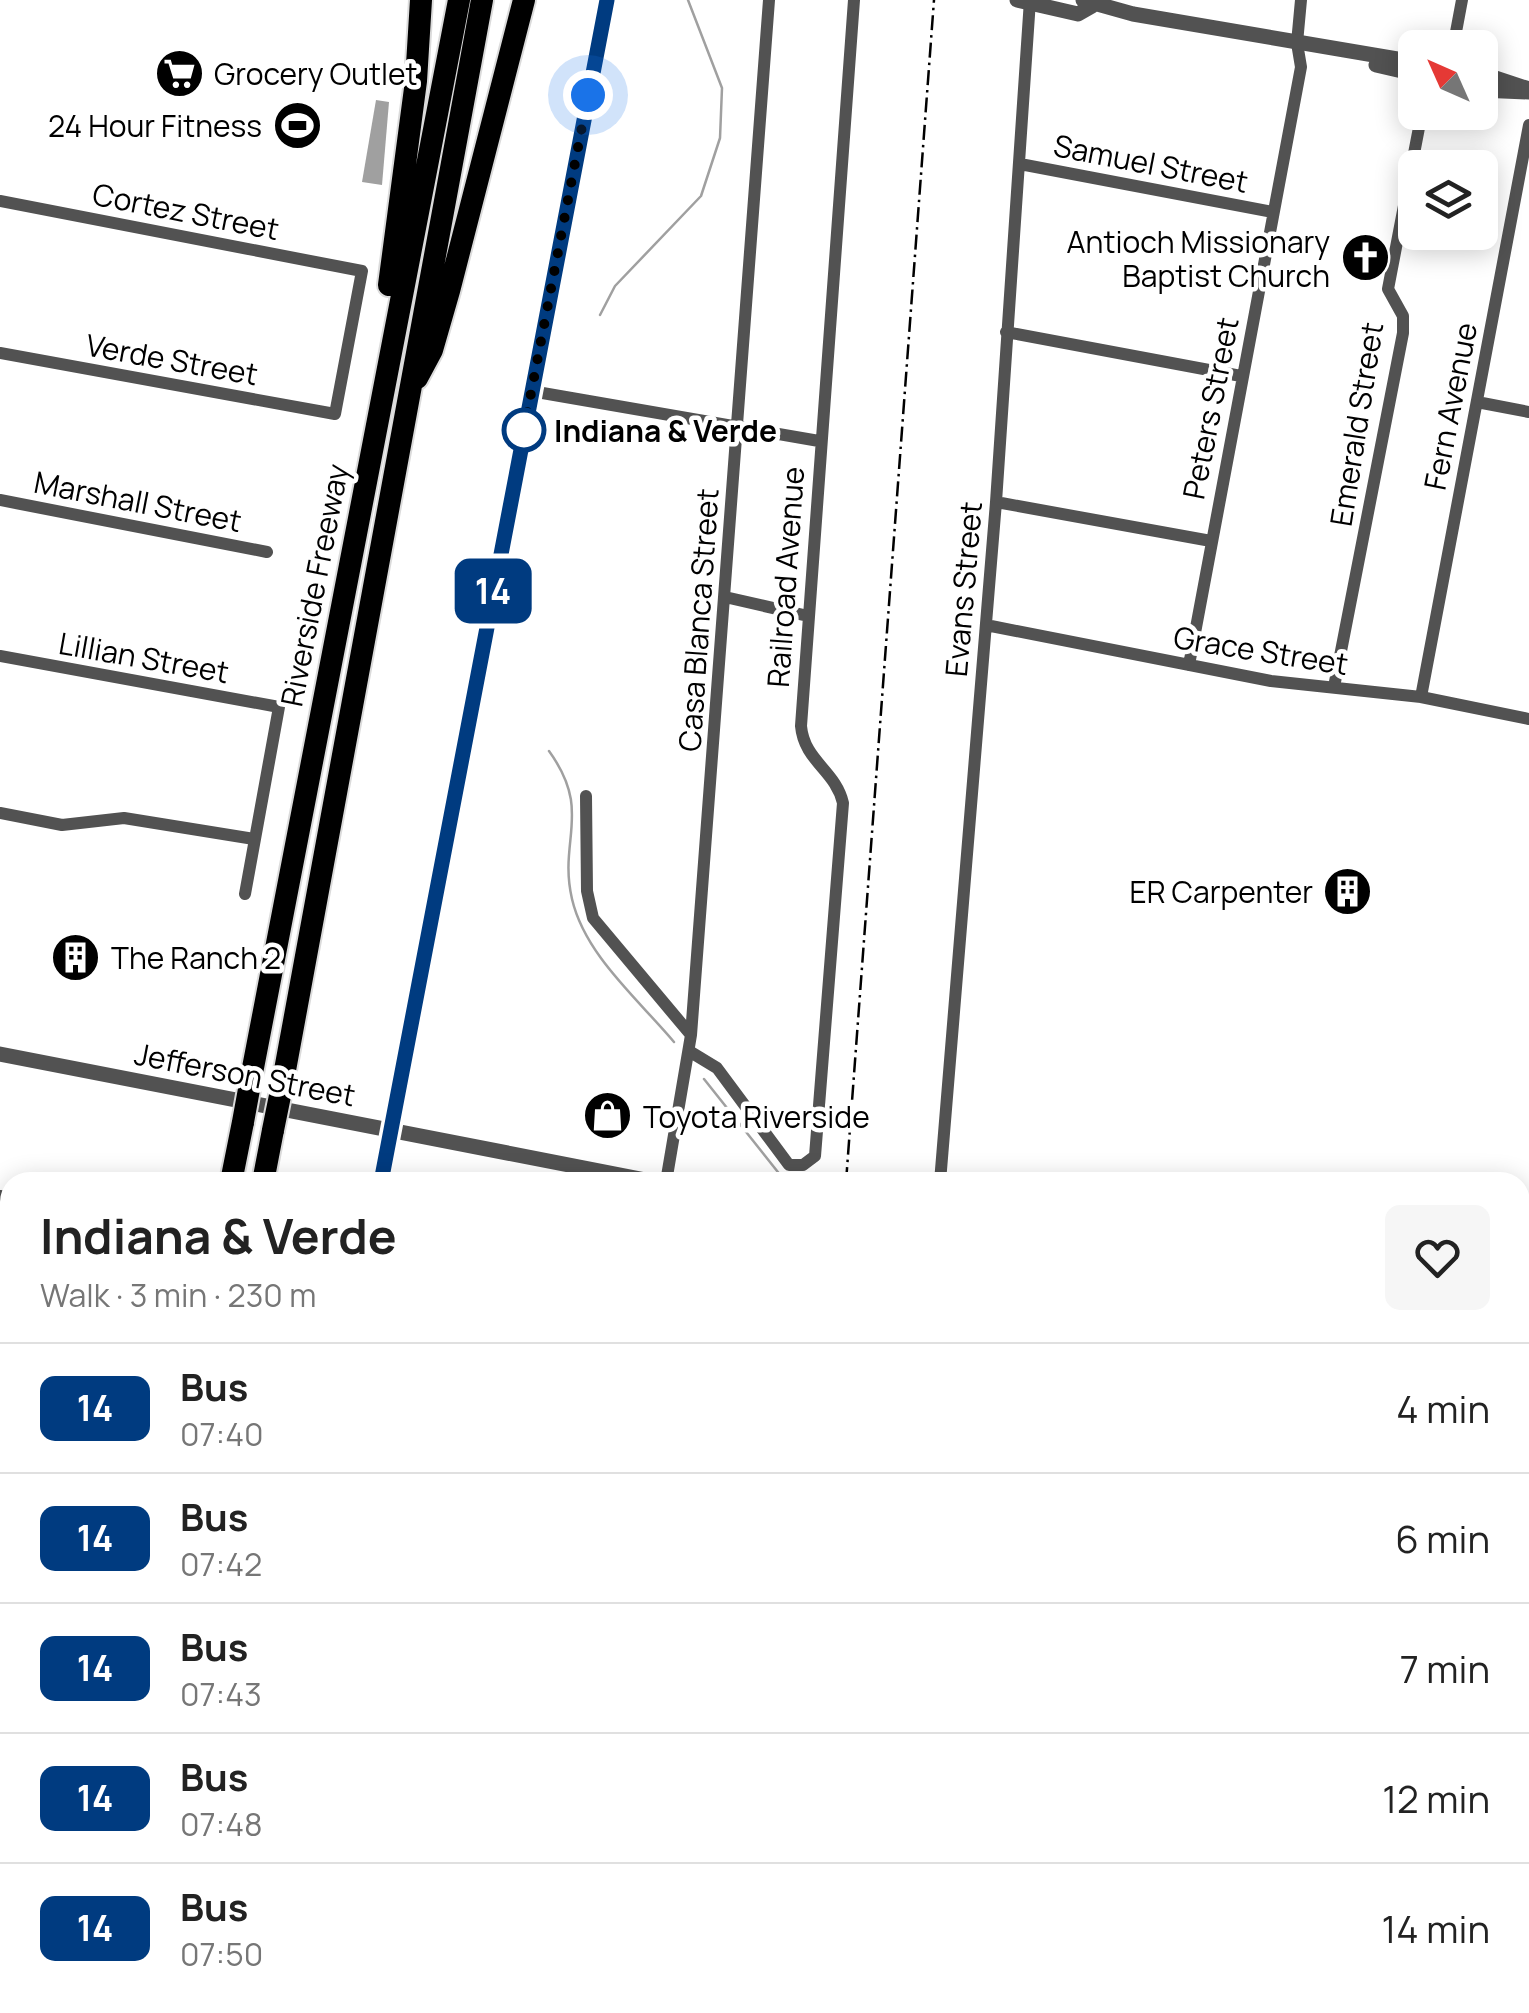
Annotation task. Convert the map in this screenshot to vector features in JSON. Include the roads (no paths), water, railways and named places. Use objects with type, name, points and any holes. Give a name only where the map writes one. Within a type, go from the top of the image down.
[{"type":"highway","points":[[386,364],[381,337],[416,81],[421,0]]},
{"type":"highway","name":"Riverside Freeway","points":[[233,1172],[459,0]]},
{"type":"highway","name":"Riverside Freeway","points":[[265,1172],[482,0]]},
{"type":"highway","points":[[406,399],[432,350],[524,0]]},
{"type":"main road","points":[[383,1172],[607,0]]},
{"type":"street","name":"Casa Blanca Street","points":[[668,1172],[692,1035],[769,0]]},
{"type":"street","name":"Railroad Avenue","points":[[689,1052],[717,1068],[788,1165],[796,1166],[815,1156],[843,803],[834,780],[802,742],[819,442],[854,0]]},
{"type":"street","name":"Peters Street","points":[[1188,666],[1301,67],[1297,43],[1301,0]]},
{"type":"street","points":[[1456,30],[1462,0]]},
{"type":"street","points":[[1026,1],[1078,14],[1088,3],[1134,7],[1365,57],[1398,60]]},
{"type":"street","name":"Evans Street","points":[[941,1172],[996,502],[1020,164],[1026,1]]},
{"type":"street","points":[[1365,57],[1376,65],[1398,70]]},
{"type":"street","points":[[1498,79],[1529,90]]},
{"type":"street","points":[[1498,90],[1529,90]]},
{"type":"street","name":"Fern Avenue","points":[[1421,697],[1529,125]]},
{"type":"street","name":"Emerald Street","points":[[1334,687],[1403,333],[1403,316],[1388,289],[1419,130]]},
{"type":"street","name":"Samuel Street","points":[[1020,164],[1273,212]]},
{"type":"street","name":"Cortez Street","points":[[0,201],[362,271],[335,414]]},
{"type":"street","points":[[1006,332],[1242,376]]},
{"type":"street","name":"Verde Street","points":[[0,353],[335,414]]},
{"type":"street","points":[[531,391],[819,442]]},
{"type":"street","points":[[1476,402],[1529,412]]},
{"type":"street","name":"Marshall Street","points":[[0,500],[267,552]]},
{"type":"street","points":[[996,502],[1211,541]]},
{"type":"street","points":[[725,598],[808,616]]},
{"type":"street","name":"Grace Street","points":[[986,625],[1188,666],[1421,697],[1529,718]]},
{"type":"street","name":"Lillian Street","points":[[0,656],[279,707],[254,840]]},
{"type":"street","points":[[586,796],[587,891],[593,918],[692,1035]]},
{"type":"street","points":[[0,813],[62,825],[124,818],[254,840],[245,894]]},
{"type":"street","name":"Jefferson Street","points":[[0,1054],[392,1131],[575,1172]]},
{"type":"waterway","points":[[600,315],[615,286],[701,196],[720,138],[722,88],[688,0]]},
{"type":"waterway","points":[[549,751],[569,791],[569,878],[579,919],[600,958],[674,1042]]},
{"type":"waterway","points":[[704,1079],[778,1172]]},
{"type":"railway","points":[[847,1172],[934,0]]},
{"type":"place","name":"Grocery Outlet","points":[[179,73]]},
{"type":"place","name":"24 Hour Fitness","points":[[297,125]]},
{"type":"place","name":"Antioch Missionary Baptist Church","points":[[1365,258]]},
{"type":"place","name":"Indiana & Verde","points":[[524,430]]},
{"type":"place","name":"ER Carpenter","points":[[1348,891]]},
{"type":"place","name":"The Ranch 2","points":[[76,957]]},
{"type":"place","name":"Toyota Riverside","points":[[608,1116]]}]
